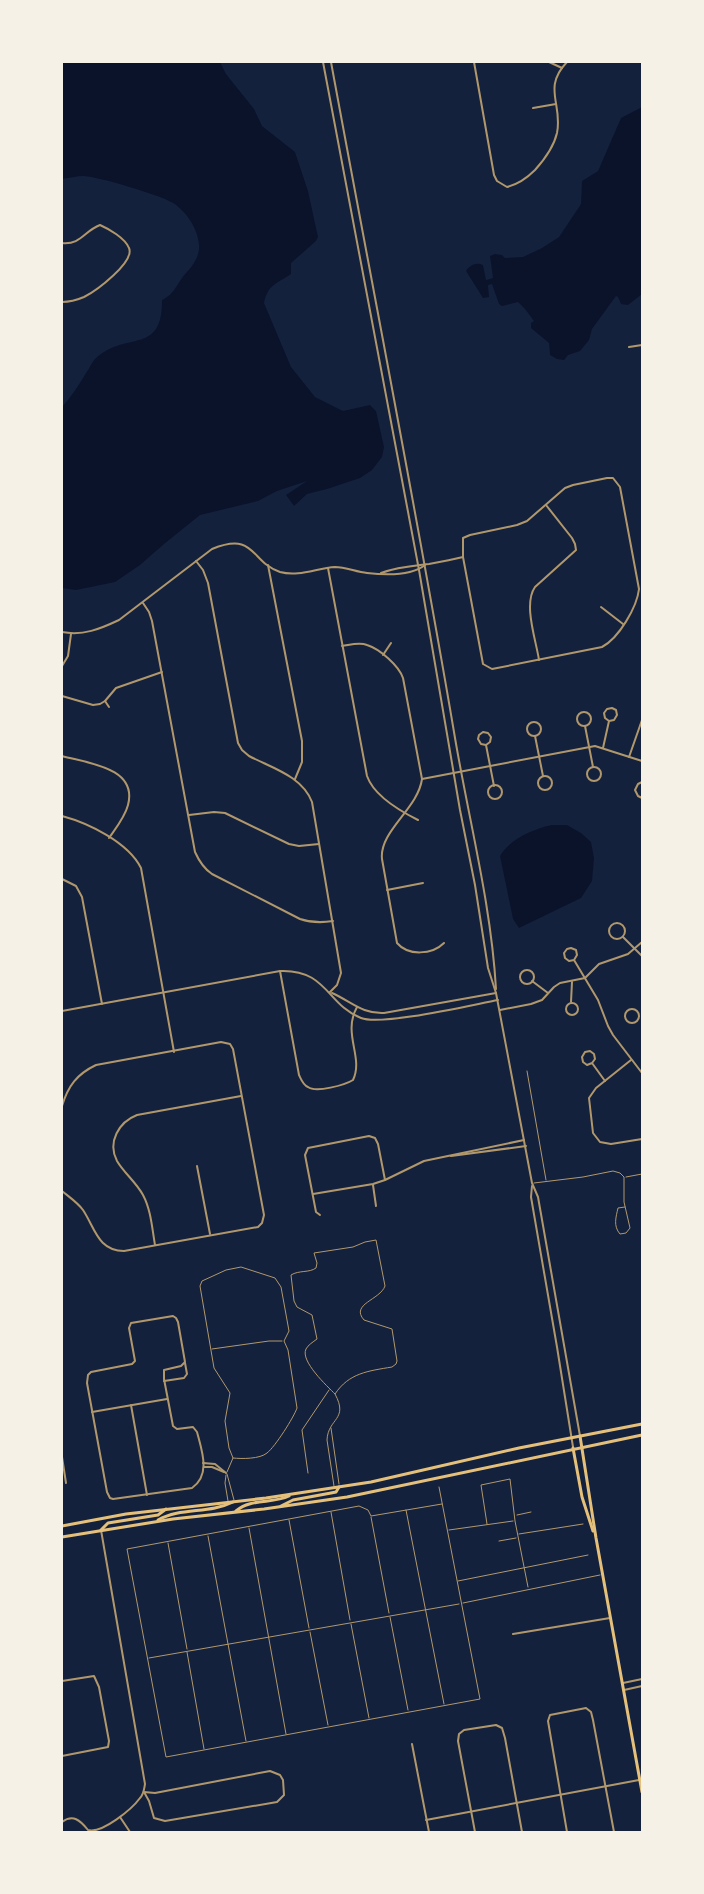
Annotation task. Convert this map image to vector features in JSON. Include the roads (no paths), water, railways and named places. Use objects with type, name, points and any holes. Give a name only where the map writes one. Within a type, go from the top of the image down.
[{"type":"main road","points":[[62,1526],[167,1508],[340,1487],[642,1424]]},
{"type":"main road","points":[[62,1537],[157,1521],[280,1507],[392,1488],[642,1435]]},
{"type":"main road","points":[[580,1436],[642,1792]]},
{"type":"main road","points":[[573,1448],[582,1497],[596,1538]]},
{"type":"main road","points":[[280,1507],[293,1500],[336,1492],[340,1487]]},
{"type":"main road","points":[[236,1512],[245,1504],[280,1500],[293,1494]]},
{"type":"main road","points":[[157,1521],[170,1514],[222,1507],[234,1501]]},
{"type":"main road","points":[[101,1530],[108,1522],[158,1515],[167,1508]]},
{"type":"street","points":[[323,62],[417,564],[488,968],[498,1000],[525,1140],[532,1183],[531,1197],[573,1448]]},
{"type":"street","points":[[331,62],[425,565],[486,910],[496,993]]},
{"type":"street","points":[[474,62],[494,175],[501,185],[507,187],[522,181],[542,163],[557,135],[558,120],[554,84],[556,75],[567,62]]},
{"type":"street","points":[[549,62],[562,68]]},
{"type":"street","points":[[533,108],[556,104]]},
{"type":"street","points":[[62,243],[70,244],[78,241],[91,228],[100,225],[111,230],[129,246],[130,252],[124,266],[94,291],[82,298],[62,302]]},
{"type":"street","points":[[359,255],[366,254]]},
{"type":"street","points":[[369,306],[376,305]]},
{"type":"street","points":[[629,347],[642,345]]},
{"type":"street","points":[[613,478],[618,482],[641,589],[636,605],[614,639],[603,647],[492,669],[483,664],[463,557],[463,538],[517,525],[527,520],[558,493],[573,485],[613,478]]},
{"type":"street","points":[[402,483],[409,482]]},
{"type":"street","points":[[539,660],[529,606],[531,593],[576,550],[572,538],[546,505]]},
{"type":"street","points":[[62,632],[86,633],[119,620],[212,549],[233,543],[253,550],[268,565],[280,572],[291,574],[339,567],[367,573],[390,574],[418,570],[425,565]]},
{"type":"street","points":[[379,574],[390,569],[463,557]]},
{"type":"street","points":[[196,561],[203,570],[208,583],[238,743],[249,756],[295,779],[309,795],[320,844],[342,974],[337,985],[330,992]]},
{"type":"street","points":[[268,565],[302,741],[302,762],[295,779]]},
{"type":"street","points":[[327,568],[367,776],[375,789],[405,813],[418,820]]},
{"type":"street","points":[[142,603],[152,621],[195,852],[199,861],[206,870],[300,919],[320,923],[333,921]]},
{"type":"street","points":[[601,607],[623,624]]},
{"type":"street","points":[[62,666],[68,656],[71,634]]},
{"type":"street","points":[[383,655],[391,643]]},
{"type":"street","points":[[342,646],[369,645],[400,670],[403,678],[422,779],[418,795],[382,846],[382,859],[395,936],[402,949],[420,952],[439,948],[444,943]]},
{"type":"street","points":[[62,696],[93,705],[100,704],[116,688],[162,672]]},
{"type":"street","points":[[105,701],[109,708]]},
{"type":"street","points":[[612,708],[617,715],[614,720],[609,721],[605,718],[604,713],[607,709],[612,708]]},
{"type":"street","points":[[583,712],[588,713],[591,718],[590,723],[585,726],[580,725],[577,721],[578,715],[583,712]]},
{"type":"street","points":[[629,757],[642,720]]},
{"type":"street","points":[[603,748],[609,721]]},
{"type":"street","points":[[532,722],[538,723],[541,727],[540,733],[535,736],[530,735],[527,730],[528,725],[532,722]]},
{"type":"street","points":[[585,726],[593,767]]},
{"type":"street","points":[[483,732],[488,733],[491,737],[490,742],[486,745],[481,744],[478,740],[479,735],[483,732]]},
{"type":"street","points":[[535,736],[543,776]]},
{"type":"street","points":[[486,745],[494,786]]},
{"type":"street","points":[[422,779],[589,747],[603,748],[642,761]]},
{"type":"street","points":[[62,756],[112,770],[124,780],[129,803],[110,838]]},
{"type":"street","points":[[593,767],[598,768],[601,773],[600,778],[595,781],[590,780],[587,775],[588,770],[593,767]]},
{"type":"street","points":[[543,776],[549,777],[552,782],[551,787],[546,790],[541,789],[538,784],[539,779],[543,776]]},
{"type":"street","points":[[642,782],[635,790],[642,798]]},
{"type":"street","points":[[494,786],[499,787],[501,791],[500,796],[496,799],[491,798],[488,794],[489,789],[494,786]]},
{"type":"street","points":[[189,815],[225,813],[289,844],[299,846],[320,844]]},
{"type":"street","points":[[62,816],[80,821],[110,838],[130,852],[141,868],[174,1052]]},
{"type":"street","points":[[62,879],[76,886],[82,897],[102,1004]]},
{"type":"street","points":[[387,890],[423,883]]},
{"type":"street","points":[[616,923],[622,925],[624,931],[622,936],[617,938],[611,936],[609,931],[611,926],[616,923]]},
{"type":"street","points":[[622,936],[642,956]]},
{"type":"street","points":[[500,1010],[531,1005],[542,1000],[560,983],[585,978],[604,961],[628,954],[642,942]]},
{"type":"street","points":[[567,949],[576,950],[577,955],[574,960],[569,961],[565,958],[564,953],[567,949]]},
{"type":"street","points":[[574,960],[598,1000],[608,1026],[642,1073]]},
{"type":"street","points":[[525,970],[531,971],[532,981],[528,984],[522,982],[521,973],[525,970]]},
{"type":"street","points":[[62,1011],[280,971],[302,973],[330,992],[372,1013],[384,1013],[496,993]]},
{"type":"street","points":[[280,971],[298,1075],[307,1087],[314,1090],[346,1084],[353,1080],[356,1066],[350,1029],[357,1007]]},
{"type":"street","points":[[532,981],[548,993]]},
{"type":"street","points":[[571,1002],[572,982]]},
{"type":"street","points":[[330,992],[339,1004],[363,1020],[384,1020],[498,1000]]},
{"type":"street","points":[[571,1002],[578,1008],[572,1015],[565,1009],[571,1002]]},
{"type":"street","points":[[630,1010],[635,1010],[639,1014],[639,1019],[635,1023],[630,1023],[626,1019],[626,1014],[630,1010]]},
{"type":"street","points":[[62,1106],[70,1086],[84,1071],[103,1064],[221,1042],[230,1044],[233,1049],[264,1215],[258,1227],[114,1251],[100,1240],[82,1208],[62,1191]]},
{"type":"street","points":[[590,1051],[594,1054],[595,1059],[592,1064],[587,1065],[583,1062],[582,1057],[585,1052],[590,1051]]},
{"type":"street","points":[[631,1060],[596,1088],[589,1098],[593,1133],[603,1144],[642,1138]]},
{"type":"street","points":[[592,1064],[605,1081]]},
{"type":"street","points":[[155,1245],[149,1209],[143,1195],[114,1154],[115,1135],[128,1118],[137,1115],[241,1096]]},
{"type":"street","points":[[320,1215],[316,1212],[305,1155],[308,1148],[369,1136],[375,1138],[385,1180]]},
{"type":"street","points":[[313,1194],[373,1184],[416,1164],[456,1153],[525,1140]]},
{"type":"street","points":[[449,1156],[456,1157],[526,1146]]},
{"type":"street","points":[[197,1166],[210,1235]]},
{"type":"street","points":[[532,1183],[538,1197],[580,1436]]},
{"type":"street","points":[[373,1184],[376,1206]]},
{"type":"street","points":[[164,1382],[184,1378],[187,1374],[185,1362],[176,1318],[173,1316],[133,1322],[129,1328],[135,1361],[132,1364],[91,1372],[88,1375],[87,1383],[92,1412],[110,1498],[192,1488],[203,1476],[204,1467],[195,1429],[193,1427],[175,1428],[164,1382],[164,1370],[181,1366],[185,1362]]},
{"type":"street","points":[[92,1412],[168,1399]]},
{"type":"street","points":[[131,1405],[147,1495]]},
{"type":"street","points":[[62,1457],[66,1483]]},
{"type":"street","points":[[203,1463],[215,1464],[226,1473]]},
{"type":"street","points":[[204,1467],[212,1467],[226,1473]]},
{"type":"street","points":[[62,1822],[75,1818],[81,1821],[88,1830],[98,1830],[120,1817],[140,1798],[145,1785],[101,1530]]},
{"type":"street","points":[[513,1634],[611,1618]]},
{"type":"street","points":[[62,1681],[94,1676],[99,1687],[109,1742],[108,1747],[62,1756]]},
{"type":"street","points":[[623,1683],[642,1679]]},
{"type":"street","points":[[624,1690],[642,1686]]},
{"type":"street","points":[[567,1833],[548,1721],[550,1715],[586,1708],[591,1712],[614,1833]]},
{"type":"street","points":[[475,1833],[458,1741],[459,1734],[464,1730],[496,1725],[502,1728],[522,1833]]},
{"type":"street","points":[[412,1744],[429,1833]]},
{"type":"street","points":[[270,1771],[280,1775],[284,1791],[281,1800],[277,1802],[165,1821],[154,1818],[144,1792],[155,1793],[270,1771]]},
{"type":"street","points":[[426,1820],[640,1780]]},
{"type":"street","points":[[120,1817],[130,1833]]},
{"type":"lane","points":[[527,1071],[546,1182]]},
{"type":"lane","points":[[532,1183],[620,1173],[624,1177],[625,1207],[630,1228],[626,1233],[620,1234],[615,1224],[616,1218],[618,1208],[625,1207]]},
{"type":"lane","points":[[624,1177],[642,1174]]},
{"type":"lane","points":[[334,1488],[327,1432],[338,1416],[340,1404],[335,1394],[305,1358],[306,1348],[317,1339],[312,1315],[297,1307],[294,1301],[291,1275],[316,1268],[314,1253],[353,1247],[376,1240],[385,1286],[382,1293],[361,1306],[360,1317],[392,1329],[397,1361],[392,1367],[361,1372],[340,1386],[335,1394]]},
{"type":"lane","points":[[228,1502],[226,1473],[233,1458],[225,1421],[230,1393],[214,1368],[200,1286],[202,1281],[226,1270],[241,1267],[275,1278],[281,1287],[288,1331],[284,1341],[288,1350],[297,1408],[295,1415],[268,1453],[261,1456],[233,1458]]},
{"type":"lane","points":[[211,1350],[268,1341],[284,1341]]},
{"type":"lane","points":[[308,1473],[302,1430],[330,1389]]},
{"type":"lane","points":[[331,1426],[340,1487]]},
{"type":"lane","points":[[226,1473],[234,1501]]},
{"type":"lane","points":[[488,1524],[480,1485],[510,1479],[515,1521],[529,1589]]},
{"type":"lane","points":[[408,1712],[368,1510],[359,1506],[127,1549],[166,1757],[480,1699],[439,1487]]},
{"type":"lane","points":[[371,1516],[442,1504]]},
{"type":"lane","points":[[406,1510],[444,1706]]},
{"type":"lane","points":[[331,1512],[369,1720]]},
{"type":"lane","points":[[515,1515],[531,1512]]},
{"type":"lane","points":[[289,1519],[328,1727]]},
{"type":"lane","points":[[447,1530],[515,1521]]},
{"type":"lane","points":[[518,1534],[583,1524]]},
{"type":"lane","points":[[249,1526],[287,1735]]},
{"type":"lane","points":[[208,1534],[246,1743]]},
{"type":"lane","points":[[499,1541],[518,1538]]},
{"type":"lane","points":[[167,1541],[205,1750]]},
{"type":"lane","points":[[456,1581],[588,1555]]},
{"type":"lane","points":[[147,1658],[390,1616],[603,1574]]},
{"type":"water","points":[[62,62],[220,62],[226,74],[254,109],[262,126],[295,152],[308,191],[318,237],[291,263],[291,274],[271,288],[264,303],[291,367],[315,397],[343,411],[370,405],[376,411],[384,447],[382,457],[372,470],[360,478],[307,494],[294,506],[286,495],[307,481],[277,491],[258,501],[200,515],[140,565],[115,582],[76,590],[62,588],[62,407],[97,357],[109,349],[150,335],[156,328],[162,300],[173,291],[193,264],[199,245],[194,227],[187,216],[173,203],[92,177],[62,179]]},
{"type":"water","points":[[642,107],[642,294],[628,305],[621,304],[616,296],[592,329],[589,340],[580,351],[568,355],[564,360],[557,359],[550,355],[549,343],[531,328],[531,323],[534,321],[518,302],[502,306],[499,304],[492,284],[488,285],[489,297],[483,298],[466,271],[473,265],[480,264],[483,265],[486,280],[493,278],[490,256],[495,254],[505,258],[523,257],[559,237],[581,204],[582,181],[598,171],[621,118]]},
{"type":"water","points":[[552,825],[567,825],[591,842],[594,858],[592,881],[581,898],[519,928],[513,919],[500,856],[504,850],[523,836]]}]
